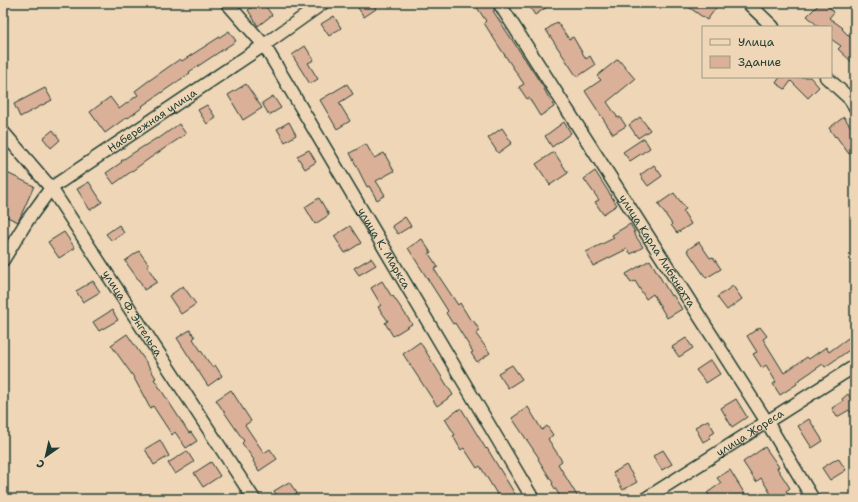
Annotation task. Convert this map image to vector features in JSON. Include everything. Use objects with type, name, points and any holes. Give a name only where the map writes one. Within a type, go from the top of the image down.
[{"type":"street","name":"улица К. Маркса","points":[[226,3],[264,45],[533,499]]},
{"type":"street","name":"Набережная улица","points":[[3,260],[27,221],[51,188],[264,45],[323,3]]},
{"type":"street","name":"улица Карла Либкнехта","points":[[499,3],[767,422],[813,499]]},
{"type":"street","points":[[748,3],[773,26]]},
{"type":"street","points":[[827,78],[850,99],[855,107]]},
{"type":"street","name":"улица Ф. Энгельса","points":[[3,132],[51,188],[254,499]]},
{"type":"street","name":"улица Жореса","points":[[645,499],[855,366]]},
{"type":"building","points":[[258,3],[263,3],[272,15],[258,26],[248,10]]},
{"type":"building","points":[[355,3],[373,3],[376,9],[364,17]]},
{"type":"building","points":[[474,3],[490,3],[495,10],[493,11],[544,88],[554,107],[540,116],[529,98],[527,99],[519,87],[524,84],[484,23],[486,21]]},
{"type":"building","points":[[527,3],[553,3],[535,15]]},
{"type":"building","points":[[683,3],[709,3],[716,8],[707,20]]},
{"type":"building","points":[[820,3],[825,3],[834,12],[829,18],[843,28],[842,29],[855,42],[855,65],[838,49],[841,46],[832,40],[832,26],[818,26],[807,16]]},
{"type":"building","points":[[334,16],[341,28],[329,36],[321,24]]},
{"type":"building","points":[[557,22],[569,39],[573,37],[586,59],[590,56],[595,65],[577,77],[546,30]]},
{"type":"building","points":[[229,31],[236,41],[189,72],[190,73],[105,133],[90,112],[110,97],[119,109],[138,95],[135,91],[147,82],[180,59],[182,61]]},
{"type":"building","points":[[305,46],[314,60],[308,63],[318,79],[310,84],[292,55]]},
{"type":"building","points":[[618,59],[635,79],[607,102],[618,118],[620,117],[626,126],[613,134],[585,91],[601,80],[597,76]]},
{"type":"building","points":[[779,78],[811,78],[819,87],[808,98],[791,81],[785,89],[776,83]]},
{"type":"building","points":[[246,84],[262,108],[243,120],[228,95]]},
{"type":"building","points":[[347,84],[353,94],[339,103],[350,121],[337,129],[320,100]]},
{"type":"building","points":[[45,88],[52,100],[20,117],[14,104]]},
{"type":"building","points":[[273,96],[281,108],[269,115],[262,103]]},
{"type":"building","points":[[207,105],[216,118],[207,124],[198,110]]},
{"type":"building","points":[[640,117],[650,130],[638,138],[629,125]]},
{"type":"building","points":[[844,117],[855,133],[855,149],[849,154],[829,128]]},
{"type":"building","points":[[289,122],[296,135],[285,142],[277,129]]},
{"type":"building","points":[[564,122],[571,133],[552,147],[545,136]]},
{"type":"building","points":[[179,124],[186,134],[114,184],[106,173],[122,162],[121,161],[157,138],[158,139]]},
{"type":"building","points":[[502,128],[512,143],[498,153],[488,138]]},
{"type":"building","points":[[53,130],[60,140],[51,148],[43,138]]},
{"type":"building","points":[[644,138],[650,148],[630,161],[623,152]]},
{"type":"building","points":[[366,144],[374,158],[384,153],[394,171],[376,181],[385,195],[377,200],[369,186],[367,187],[350,153]]},
{"type":"building","points":[[309,150],[316,162],[305,169],[297,156]]},
{"type":"building","points":[[554,152],[568,173],[550,185],[536,164]]},
{"type":"building","points":[[654,165],[662,176],[648,186],[640,175]]},
{"type":"building","points":[[3,171],[34,186],[18,222],[3,215]]},
{"type":"building","points":[[595,171],[617,205],[603,214],[595,202],[599,200],[584,179]]},
{"type":"building","points":[[89,182],[102,202],[90,210],[77,189]]},
{"type":"building","points":[[674,193],[686,209],[683,211],[691,224],[677,233],[658,204]]},
{"type":"building","points":[[319,198],[329,215],[315,224],[305,207]]},
{"type":"building","points":[[405,217],[411,226],[398,234],[392,226]]},
{"type":"building","points":[[630,224],[635,232],[633,232],[643,247],[631,254],[627,249],[593,266],[586,252],[614,238],[612,235]]},
{"type":"building","points":[[119,225],[124,233],[112,241],[106,234]]},
{"type":"building","points":[[350,226],[361,243],[345,253],[334,236]]},
{"type":"building","points":[[64,232],[75,248],[59,258],[48,242]]},
{"type":"building","points":[[422,239],[431,253],[429,254],[438,267],[434,269],[458,305],[460,303],[471,321],[473,320],[480,331],[476,334],[490,353],[477,362],[471,353],[473,352],[455,323],[453,324],[446,313],[448,311],[408,248]]},
{"type":"building","points":[[699,242],[710,258],[713,257],[721,269],[706,278],[687,250]]},
{"type":"building","points":[[139,251],[149,265],[147,266],[157,282],[144,290],[125,261]]},
{"type":"building","points":[[371,258],[376,265],[359,275],[354,268]]},
{"type":"building","points":[[650,260],[671,296],[673,295],[682,309],[667,318],[653,294],[646,299],[635,281],[631,283],[626,274]]},
{"type":"building","points":[[93,281],[100,292],[83,302],[76,291]]},
{"type":"building","points":[[382,281],[412,324],[393,336],[385,323],[388,321],[378,307],[381,305],[371,288]]},
{"type":"building","points":[[183,286],[196,304],[181,314],[169,296]]},
{"type":"building","points":[[733,286],[742,299],[727,310],[717,297]]},
{"type":"building","points":[[112,310],[118,320],[99,331],[93,322]]},
{"type":"building","points":[[760,327],[767,336],[763,339],[784,373],[807,357],[809,359],[826,347],[829,352],[855,333],[855,346],[825,367],[823,364],[780,395],[773,384],[776,382],[766,365],[762,368],[753,354],[757,352],[747,336]]},
{"type":"building","points":[[190,330],[195,337],[193,339],[212,367],[215,365],[222,376],[208,386],[177,338]]},
{"type":"building","points":[[127,334],[156,378],[154,379],[189,433],[191,432],[197,441],[186,448],[175,432],[172,435],[153,406],[150,408],[133,376],[111,345]]},
{"type":"building","points":[[686,338],[693,348],[679,357],[672,347]]},
{"type":"building","points":[[420,342],[453,395],[437,406],[403,354]]},
{"type":"building","points":[[711,360],[720,374],[706,383],[696,370]]},
{"type":"building","points":[[512,365],[522,379],[508,388],[498,373]]},
{"type":"building","points":[[231,390],[251,421],[245,425],[264,453],[270,449],[277,459],[259,471],[253,461],[254,460],[242,443],[244,441],[216,400]]},
{"type":"building","points":[[848,394],[855,405],[855,418],[849,410],[837,417],[832,408],[843,401],[842,399]]},
{"type":"building","points":[[736,399],[747,417],[732,427],[721,408]]},
{"type":"building","points":[[528,407],[542,430],[547,426],[553,435],[548,439],[562,461],[558,464],[579,499],[562,499],[552,484],[553,483],[538,459],[539,458],[512,418]]},
{"type":"building","points":[[461,408],[518,499],[500,499],[480,466],[477,468],[464,448],[461,450],[453,436],[455,435],[445,419]]},
{"type":"building","points":[[809,419],[823,441],[812,448],[798,426]]},
{"type":"building","points":[[708,420],[715,432],[709,436],[710,438],[703,442],[695,427]]},
{"type":"building","points":[[160,440],[169,456],[154,465],[145,449]]},
{"type":"building","points":[[765,447],[779,467],[777,468],[790,488],[786,491],[792,499],[774,499],[761,478],[756,482],[743,462]]},
{"type":"building","points":[[663,450],[672,464],[662,470],[653,456]]},
{"type":"building","points":[[187,451],[194,462],[175,474],[168,463]]},
{"type":"building","points":[[838,458],[846,470],[830,480],[822,468]]},
{"type":"building","points":[[211,462],[220,476],[203,487],[194,473]]},
{"type":"building","points":[[626,465],[637,482],[623,490],[613,473]]},
{"type":"building","points":[[730,470],[746,496],[740,499],[712,499],[707,493],[721,483],[717,478]]},
{"type":"building","points":[[289,482],[297,493],[288,499],[279,499],[274,491]]}]
